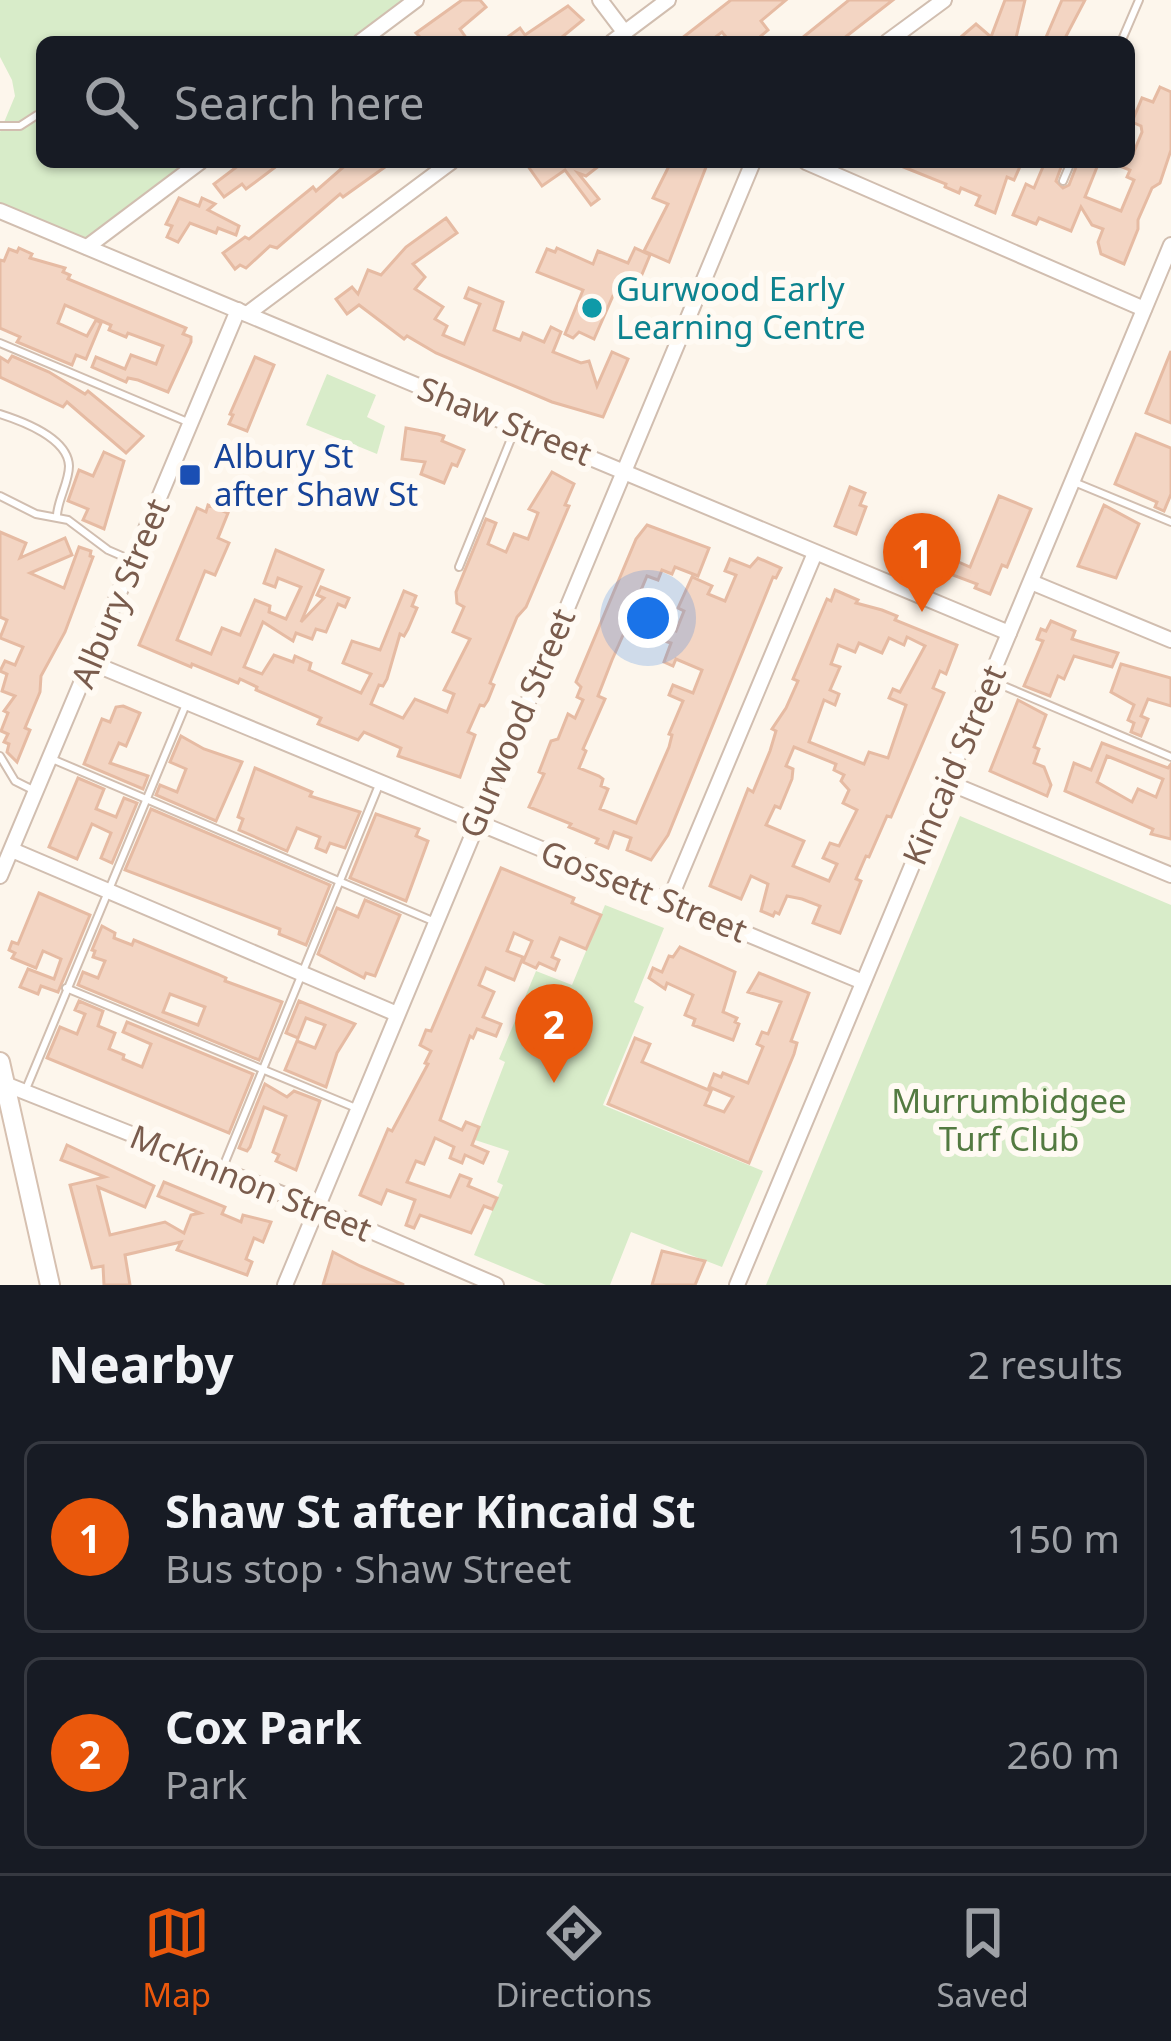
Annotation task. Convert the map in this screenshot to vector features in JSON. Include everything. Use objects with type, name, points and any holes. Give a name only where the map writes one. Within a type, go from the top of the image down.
[{"type":"main road","points":[[0,1062],[50,1285]]},
{"type":"street","points":[[368,36],[416,0]]},
{"type":"street","points":[[600,0],[618,36]]},
{"type":"street","points":[[620,36],[668,0]]},
{"type":"street","points":[[895,36],[944,0]]},
{"type":"street","points":[[86,247],[192,168]]},
{"type":"street","points":[[243,312],[443,168]]},
{"type":"street","name":"Gurwood Street","points":[[285,1285],[750,168]]},
{"type":"street","points":[[820,168],[1144,309]]},
{"type":"street","name":"Shaw Street","points":[[0,211],[1009,633]]},
{"type":"street","name":"Kincaid Street","points":[[737,1285],[1171,245]]},
{"type":"street","name":"Albury Street","points":[[0,876],[190,422],[243,312]]},
{"type":"street","points":[[669,901],[815,553]]},
{"type":"street","points":[[1030,582],[1171,640]]},
{"type":"street","name":"Gossett Street","points":[[92,663],[863,982]]},
{"type":"street","points":[[947,782],[1171,874]]},
{"type":"street","points":[[11,850],[397,1014]]},
{"type":"street","name":"McKinnon Street","points":[[5,1084],[496,1285]]},
{"type":"lane","points":[[1124,36],[1139,0]]},
{"type":"lane","points":[[0,126],[20,126],[36,116]]},
{"type":"lane","points":[[1064,181],[1069,168]]},
{"type":"lane","points":[[0,343],[190,422]]},
{"type":"lane","points":[[0,414],[50,438],[64,452],[69,467],[57,515]]},
{"type":"lane","points":[[459,567],[517,425]]},
{"type":"lane","points":[[1072,482],[1171,522]]},
{"type":"lane","points":[[0,496],[36,514],[57,515],[108,550],[134,561]]},
{"type":"lane","points":[[989,680],[1171,757]]},
{"type":"lane","points":[[25,1092],[187,702]]},
{"type":"lane","points":[[0,756],[15,782],[36,791]]},
{"type":"lane","points":[[50,758],[435,922]]},
{"type":"lane","points":[[221,1170],[380,783]]},
{"type":"lane","points":[[65,988],[356,1108]]},
{"type":"green space","points":[[0,0],[416,0],[368,36],[36,36],[36,168],[192,168],[87,247],[0,211],[0,132],[15,96],[0,57]]},
{"type":"green space","points":[[327,374],[376,395],[367,417],[385,426],[377,454],[306,425]]},
{"type":"green space","name":"Murrumbidgee Turf Club","points":[[960,816],[1171,905],[1171,1285],[766,1285]]},
{"type":"green space","points":[[605,905],[664,928],[634,1002],[644,1007],[603,1105],[763,1171],[722,1267],[631,1232],[610,1285],[546,1285],[474,1255],[503,1185],[497,1182],[509,1151],[475,1140],[505,1062],[499,1059],[536,971],[572,985]]},
{"type":"building","points":[[462,0],[480,0],[486,7],[460,29],[465,36],[416,33]]},
{"type":"building","points":[[731,0],[786,0],[761,21],[768,30],[761,36],[725,36],[722,32],[685,36]]},
{"type":"building","points":[[849,0],[893,0],[847,36],[804,36]]},
{"type":"building","points":[[1005,0],[1025,0],[1016,36],[991,36]]},
{"type":"building","points":[[1062,0],[1085,0],[1066,36],[1047,36]]},
{"type":"building","points":[[568,6],[583,20],[563,36],[509,36],[520,28],[525,35]]},
{"type":"building","points":[[976,24],[990,36],[962,36]]},
{"type":"building","points":[[1160,87],[1171,92],[1171,150],[1160,183],[1152,188],[1138,220],[1124,264],[1101,254],[1098,242],[1103,229],[1092,225],[1081,207],[1071,231],[1039,218],[1036,224],[1013,215],[1026,184],[1034,188],[1042,168],[1061,168],[1056,181],[1063,188],[1076,168],[1097,168],[1085,197],[1121,211],[1134,180],[1127,177],[1130,170],[1125,168],[1135,168],[1135,149],[1142,132],[1135,115],[1142,98],[1153,102]]},
{"type":"building","points":[[235,168],[274,168],[246,189],[242,184],[224,197],[214,184]]},
{"type":"building","points":[[342,168],[384,168],[343,197],[340,194],[277,248],[270,246],[246,268],[235,269],[223,253],[245,237],[249,239],[313,187],[316,191]]},
{"type":"building","points":[[529,168],[596,168],[586,176],[578,173],[599,199],[591,205],[565,170],[542,186]]},
{"type":"building","points":[[668,168],[706,168],[669,262],[644,251],[668,204],[653,198]]},
{"type":"building","points":[[906,168],[1019,168],[1014,180],[1007,177],[995,213],[976,205],[980,196],[961,188],[959,193]]},
{"type":"building","points":[[179,198],[199,206],[202,198],[215,204],[208,210],[239,226],[236,235],[190,223],[178,242],[167,237],[172,226],[166,224]]},
{"type":"building","points":[[446,218],[457,233],[413,264],[425,277],[415,289],[443,307],[435,319],[447,326],[443,335],[464,344],[480,304],[465,298],[469,288],[503,302],[494,330],[520,340],[523,333],[544,342],[551,327],[561,332],[553,352],[581,363],[589,361],[597,386],[612,352],[628,359],[603,417],[552,402],[407,336],[404,339],[359,305],[347,314],[336,299],[352,287],[358,294],[368,270],[381,275],[406,247]]},
{"type":"building","points":[[19,248],[32,254],[30,258],[65,268],[68,279],[186,328],[183,334],[191,342],[168,392],[138,380],[128,378],[126,382],[92,367],[96,357],[125,369],[131,355],[156,364],[163,346],[109,330],[111,325],[65,305],[58,323],[87,336],[96,320],[101,323],[86,359],[76,355],[72,365],[17,342],[20,337],[0,328],[0,260],[4,261],[9,249],[17,252]]},
{"type":"building","name":"Gurwood Early Learning Centre","points":[[557,248],[593,264],[598,251],[628,263],[635,248],[650,255],[633,296],[616,289],[594,339],[579,332],[573,338],[565,334],[583,290],[537,272],[547,249],[555,252]]},
{"type":"building","points":[[1171,351],[1171,423],[1146,413]]},
{"type":"building","points":[[12,356],[85,394],[88,391],[143,436],[126,453],[67,402],[63,407],[0,377],[0,357],[8,362]]},
{"type":"building","points":[[255,357],[274,365],[247,431],[229,424],[230,414]]},
{"type":"building","points":[[406,428],[444,436],[442,441],[464,450],[444,483],[421,474],[425,462],[402,459]]},
{"type":"building","points":[[1136,434],[1171,448],[1171,494],[1164,511],[1155,507],[1157,502],[1115,484]]},
{"type":"building","points":[[104,452],[124,461],[104,529],[83,520],[88,509],[68,501],[79,470],[93,476]]},
{"type":"building","points":[[552,472],[574,484],[565,505],[569,506],[526,607],[517,617],[490,683],[494,685],[488,700],[480,705],[468,732],[475,735],[460,777],[398,756],[401,748],[364,732],[358,740],[318,724],[321,718],[240,679],[238,683],[139,645],[197,508],[206,512],[208,505],[228,513],[218,538],[229,543],[215,575],[205,571],[177,640],[211,654],[222,628],[240,635],[255,600],[286,619],[301,587],[278,578],[275,587],[264,583],[276,550],[323,570],[301,622],[324,598],[317,595],[321,587],[349,598],[345,607],[338,604],[326,632],[316,629],[312,639],[296,633],[293,641],[263,622],[244,667],[262,674],[274,655],[293,662],[295,656],[311,663],[309,670],[361,693],[371,674],[343,663],[352,641],[380,650],[404,591],[416,596],[412,606],[417,608],[404,636],[400,634],[387,679],[371,704],[403,718],[415,699],[447,712],[454,694],[444,690],[470,639],[453,632],[464,607],[457,603],[456,592],[486,519],[496,523],[488,544],[506,552],[514,534],[528,539],[538,513],[529,509]]},
{"type":"building","points":[[850,487],[865,493],[860,505],[866,507],[856,534],[835,526]]},
{"type":"building","points":[[999,496],[1031,509],[990,594],[975,588],[977,584],[905,557],[921,518],[951,530],[954,535],[945,556],[970,567]]},
{"type":"building","points":[[1104,505],[1139,524],[1116,578],[1078,566]]},
{"type":"building","points":[[647,525],[709,548],[698,576],[675,567],[672,574],[662,570],[658,580],[647,576],[639,595],[647,600],[636,628],[628,624],[612,660],[598,696],[605,699],[583,749],[579,768],[599,776],[601,786],[608,789],[600,809],[636,823],[683,701],[669,695],[673,685],[693,693],[702,670],[676,659],[673,666],[664,662],[671,643],[661,640],[666,627],[676,631],[684,611],[678,608],[692,577],[712,586],[708,594],[725,601],[736,575],[725,571],[730,559],[750,567],[758,558],[781,568],[773,577],[668,835],[651,860],[627,850],[631,838],[614,832],[608,848],[569,827],[571,824],[529,807],[544,774],[539,772],[551,741],[558,739],[568,714],[575,718],[583,700],[577,697],[581,687],[576,682],[636,539]]},
{"type":"building","points":[[0,532],[26,543],[20,558],[65,538],[72,555],[30,573],[64,588],[79,547],[91,551],[93,557],[65,632],[41,676],[40,692],[25,728],[30,730],[17,762],[7,752],[8,734],[1,731],[8,713],[4,711],[15,696],[2,691],[7,674],[0,671],[5,661],[15,665],[23,647],[0,638],[7,620],[0,617]]},
{"type":"building","points":[[835,590],[957,645],[946,674],[940,671],[933,688],[944,693],[891,817],[887,816],[856,879],[861,881],[840,933],[813,923],[820,906],[802,899],[787,896],[779,914],[773,916],[761,911],[768,884],[751,876],[741,899],[710,886],[748,789],[753,792],[770,751],[776,731],[772,729],[798,681],[793,679],[827,599],[831,601]],"holes":[[[907,637],[925,646],[900,692],[893,689],[889,698],[906,705],[888,758],[869,752],[864,764],[809,742],[824,700],[835,705],[839,694],[830,690],[840,667],[831,664],[838,645],[855,652],[859,643],[882,653],[889,638],[904,645]],[[794,747],[836,764],[834,770],[844,775],[841,781],[849,790],[843,803],[857,810],[839,846],[830,843],[823,858],[837,864],[829,881],[793,866],[804,841],[766,825],[775,806],[780,808],[792,779],[793,769],[786,766]]]},
{"type":"building","points":[[1051,621],[1075,631],[1072,639],[1118,653],[1112,667],[1074,656],[1050,696],[1024,686],[1043,641],[1037,639],[1041,629],[1046,631]]},
{"type":"building","points":[[1121,664],[1171,678],[1171,706],[1148,699],[1141,716],[1148,719],[1141,736],[1131,732],[1134,723],[1128,720],[1134,705],[1111,692]]},
{"type":"building","points":[[1018,700],[1046,715],[1034,747],[1039,749],[1034,763],[1044,767],[1051,785],[1047,796],[990,771]]},
{"type":"building","points":[[116,707],[140,713],[126,746],[119,743],[110,763],[148,776],[143,789],[84,764],[102,719],[110,722]]},
{"type":"building","points":[[181,736],[242,762],[216,821],[156,795],[160,785],[177,792],[186,769],[170,762]]},
{"type":"building","points":[[1102,743],[1168,768],[1171,764],[1171,839],[1151,834],[1153,829],[1065,791],[1074,763],[1091,770]],"holes":[[[1107,756],[1163,779],[1156,797],[1138,789],[1132,802],[1097,782]]]},
{"type":"building","points":[[255,768],[312,792],[310,796],[360,812],[345,848],[330,843],[326,852],[316,848],[320,837],[297,828],[287,851],[239,830],[243,819],[238,817]]},
{"type":"building","points":[[78,778],[104,789],[96,809],[116,817],[124,798],[137,803],[112,863],[101,858],[111,833],[92,824],[77,859],[49,847]]},
{"type":"building","points":[[151,809],[330,885],[306,945],[279,934],[280,929],[125,870]]},
{"type":"building","points":[[376,814],[419,829],[416,836],[428,841],[406,901],[350,878]]},
{"type":"building","points":[[501,868],[574,898],[572,903],[601,915],[586,949],[560,938],[552,957],[559,960],[555,970],[523,962],[532,941],[514,933],[507,951],[523,957],[514,980],[486,968],[479,985],[494,992],[483,1017],[501,1024],[496,1036],[477,1029],[470,1036],[440,1120],[462,1130],[466,1122],[479,1127],[472,1145],[488,1152],[483,1163],[465,1155],[462,1163],[450,1158],[454,1147],[435,1138],[424,1164],[416,1161],[407,1182],[450,1197],[460,1175],[471,1179],[468,1186],[497,1198],[492,1209],[484,1206],[471,1233],[420,1215],[414,1228],[406,1225],[415,1200],[387,1190],[381,1204],[360,1195],[388,1129],[392,1131],[428,1064],[431,1051],[420,1045],[426,1030],[431,1031]]},
{"type":"building","points":[[39,893],[90,915],[58,992],[41,986],[38,994],[20,987],[28,969],[54,979],[61,959],[43,951],[36,968],[12,958],[15,953],[9,950],[12,942],[18,944]]},
{"type":"building","points":[[365,900],[400,915],[375,976],[366,973],[364,978],[318,954],[337,908],[358,917]]},
{"type":"building","points":[[102,926],[115,933],[114,938],[132,945],[134,940],[282,1002],[259,1060],[78,985],[83,972],[98,978],[105,961],[93,957]],"holes":[[[170,994],[205,1007],[198,1025],[163,1012]]]},
{"type":"building","points":[[680,947],[735,972],[723,1012],[737,1018],[733,1040],[693,1025],[695,1019],[685,1015],[693,995],[667,983],[665,989],[649,978],[653,968],[662,972],[669,956]]},
{"type":"building","points":[[759,973],[809,993],[791,1041],[797,1043],[794,1054],[749,1163],[608,1104],[635,1038],[650,1044],[642,1062],[711,1091],[705,1105],[724,1112],[733,1097],[709,1087],[714,1074],[748,1083],[763,1047],[757,1044],[762,1032],[768,1034],[781,1002],[748,992]]},
{"type":"building","points":[[79,1001],[103,1011],[98,1026],[115,1033],[109,1049],[142,1067],[151,1044],[123,1032],[127,1022],[253,1074],[229,1133],[47,1058],[60,1027],[77,1034],[85,1014],[75,1010]]},
{"type":"building","points":[[299,1001],[355,1024],[337,1053],[326,1087],[285,1070],[297,1041],[315,1048],[325,1025],[306,1018],[298,1038],[286,1033]]},
{"type":"building","points":[[265,1084],[287,1097],[294,1091],[320,1101],[296,1170],[276,1161],[279,1155],[273,1152],[286,1116],[264,1107],[250,1147],[247,1151],[239,1148]]},
{"type":"building","points":[[67,1145],[154,1186],[145,1207],[98,1187],[110,1235],[165,1222],[184,1233],[191,1215],[200,1213],[158,1196],[164,1182],[225,1207],[222,1214],[241,1222],[243,1215],[271,1222],[263,1242],[254,1238],[246,1259],[252,1262],[247,1275],[177,1250],[181,1242],[125,1255],[130,1285],[104,1285],[103,1266],[92,1268],[70,1185],[105,1177],[61,1160]]},
{"type":"building","points":[[662,1251],[705,1261],[695,1285],[652,1285]]},
{"type":"building","points":[[333,1252],[360,1266],[404,1285],[323,1285]]},
{"type":"place","name":"Gurwood Early Learning Centre","points":[[592,308]]},
{"type":"place","name":"Albury St after Shaw St","points":[[190,475]]},
{"type":"place","name":"Shaw St after Kincaid St","points":[[922,612]]},
{"type":"place","name":"Cox Park","points":[[554,1083]]}]
